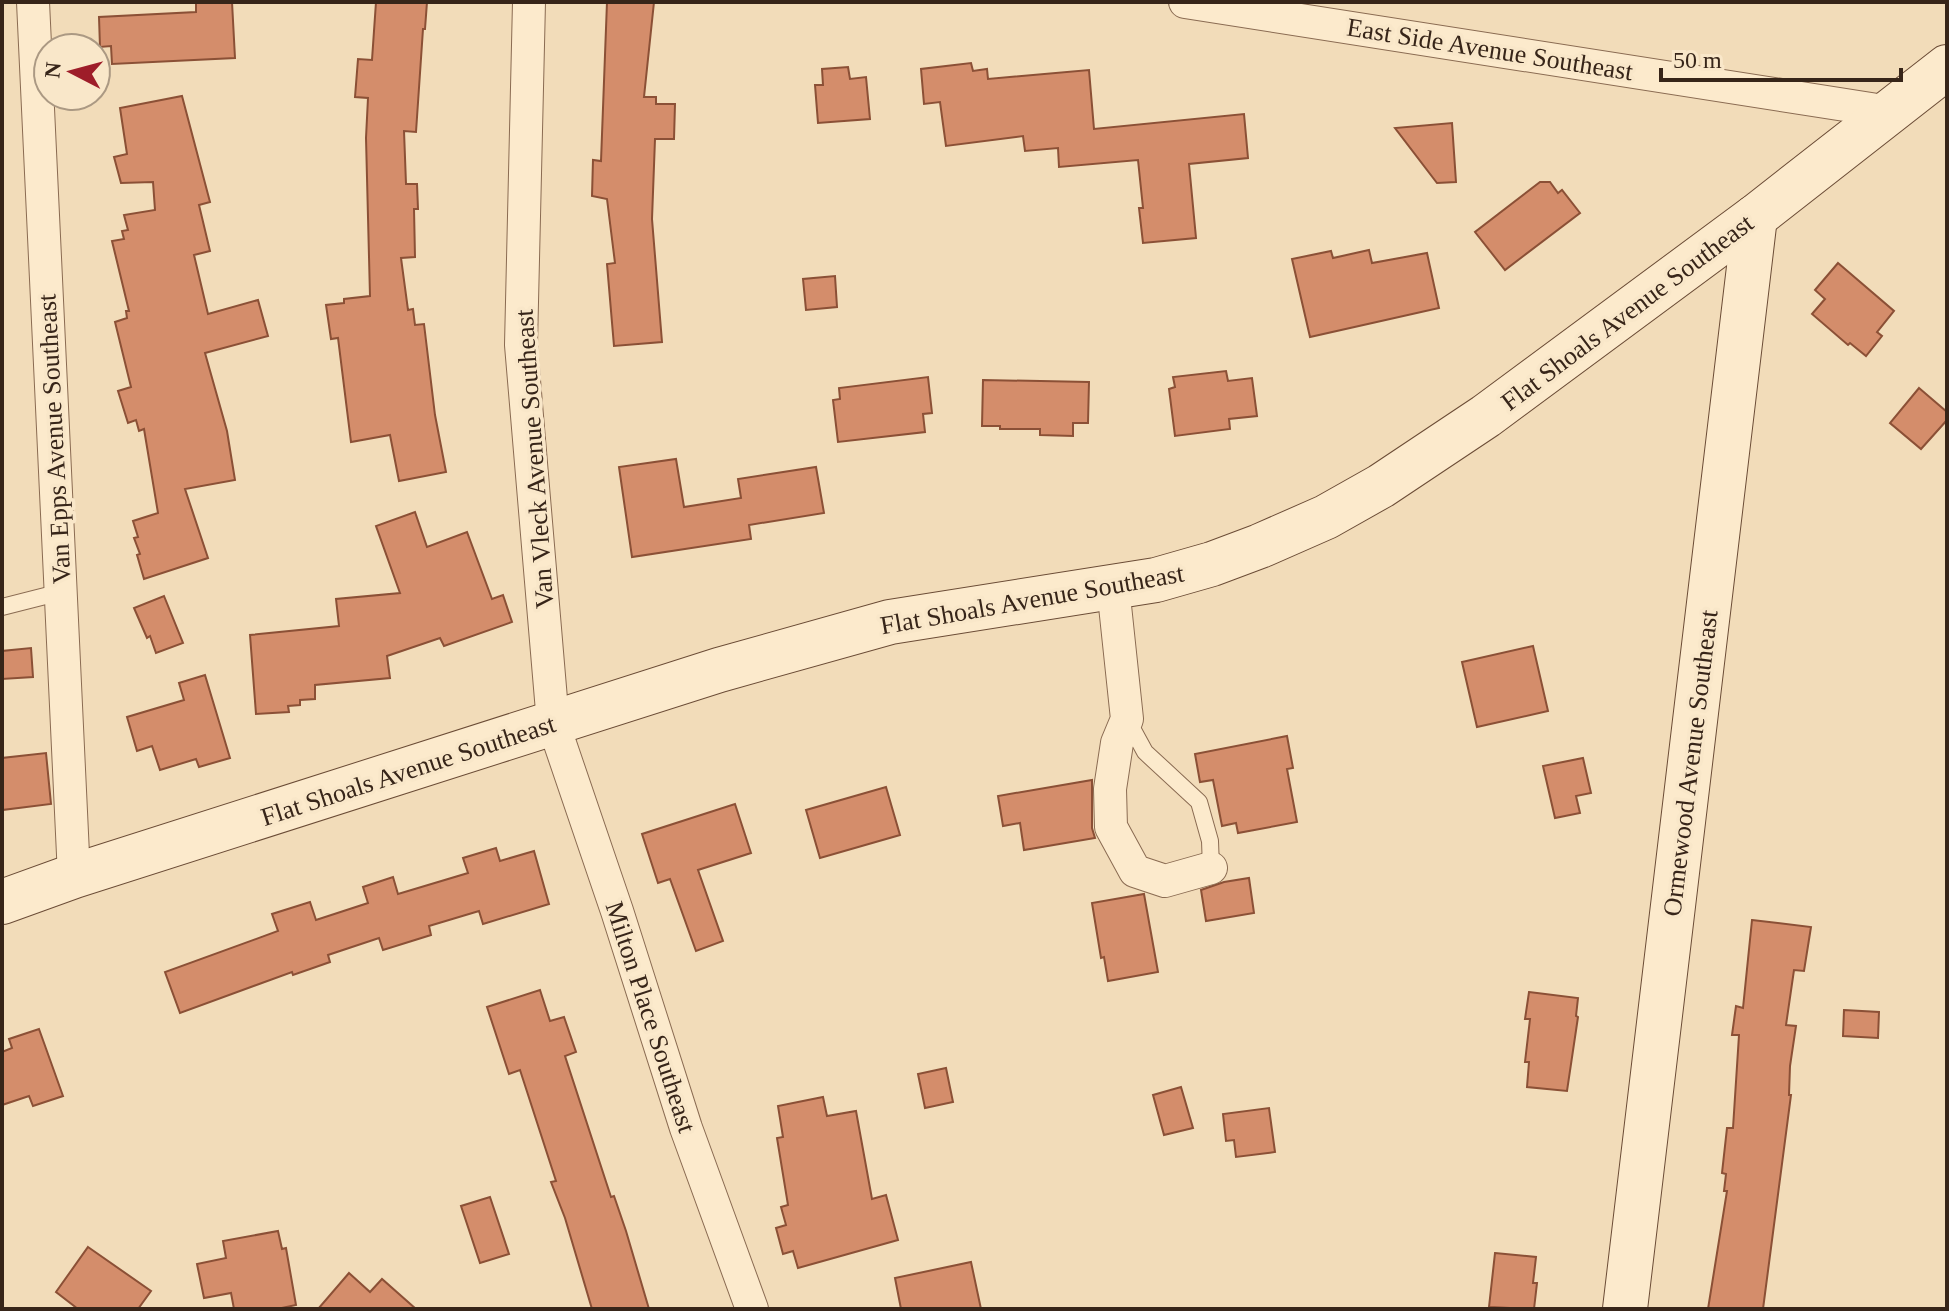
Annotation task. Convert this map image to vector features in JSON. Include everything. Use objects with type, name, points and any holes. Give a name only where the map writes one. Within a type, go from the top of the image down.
[{"type":"street","name":"Van Epps Avenue Southeast","points":[[33,2],[74,876]]},
{"type":"street","name":"Van Vleck Avenue Southeast","points":[[529,2],[521,345],[553,723]]},
{"type":"street","name":"East Side Avenue Southeast","points":[[1185,2],[1890,112]]},
{"type":"street","name":"Flat Shoals Avenue Southeast","points":[[2,902],[74,876],[719,670],[890,622],[1156,580],[1248,551],[1326,517],[1381,486],[1486,416],[1755,217],[1947,67]]},
{"type":"street","name":"Ormewood Avenue Southeast","points":[[1625,1309],[1755,217]]},
{"type":"street","points":[[1113,587],[1127,719],[1117,743],[1112,774],[1111,827],[1135,871],[1165,881],[1211,868]]},
{"type":"street","name":"Milton Place Southeast","points":[[553,723],[686,1128],[752,1309]]},
{"type":"lane","points":[[2,607],[61,592]]},
{"type":"lane","points":[[1127,719],[1145,752],[1199,802],[1210,841],[1211,868]]},
{"type":"building","points":[[196,2],[232,2],[235,58],[112,64],[112,32],[100,32],[99,17],[196,12]]},
{"type":"building","points":[[376,2],[427,2],[416,132],[404,131],[406,184],[417,184],[415,257],[401,258],[408,310],[413,309],[415,325],[424,324],[435,415],[446,472],[399,481],[390,435],[351,442],[338,338],[331,339],[326,305],[370,296],[366,138],[368,98],[355,97],[358,59],[372,60]]},
{"type":"building","points":[[607,2],[654,2],[644,97],[656,97],[656,104],[675,104],[674,139],[655,139],[652,219],[662,342],[614,346],[607,264],[615,263],[607,199],[592,196],[593,160],[601,161]]},
{"type":"building","points":[[971,63],[973,71],[987,69],[988,79],[1089,70],[1094,129],[1244,114],[1248,158],[1189,164],[1196,238],[1143,243],[1138,160],[1059,167],[1058,148],[1025,151],[1023,136],[946,146],[940,102],[924,104],[921,69]]},
{"type":"building","points":[[848,67],[850,79],[866,77],[870,119],[818,123],[815,85],[823,85],[822,69]]},
{"type":"building","points":[[182,96],[210,202],[199,205],[210,251],[194,255],[208,314],[258,300],[268,336],[205,353],[227,431],[235,480],[185,489],[208,558],[144,579],[137,555],[140,554],[134,538],[138,537],[133,521],[158,513],[144,429],[139,431],[136,420],[128,423],[118,391],[131,387],[115,322],[127,318],[126,311],[129,311],[112,241],[124,239],[122,231],[128,230],[124,215],[155,210],[153,182],[121,183],[114,157],[127,154],[120,108]]},
{"type":"building","points":[[1452,123],[1456,182],[1437,183],[1395,128]]},
{"type":"building","points":[[1540,182],[1550,182],[1558,193],[1562,190],[1580,213],[1505,270],[1475,232]]},
{"type":"building","points":[[1369,250],[1372,263],[1427,253],[1439,308],[1310,337],[1292,259],[1331,251],[1333,258]]},
{"type":"building","points":[[1838,263],[1894,311],[1877,332],[1882,336],[1866,356],[1812,314],[1825,299],[1815,290]]},
{"type":"building","points":[[835,276],[837,307],[806,310],[803,279]]},
{"type":"building","points":[[1226,371],[1228,381],[1252,378],[1257,416],[1229,419],[1230,429],[1175,436],[1169,389],[1175,387],[1173,377]]},
{"type":"building","points":[[928,377],[932,413],[923,414],[925,432],[838,442],[833,400],[840,399],[839,388]]},
{"type":"building","points":[[983,380],[1089,382],[1088,423],[1073,423],[1073,436],[1040,435],[1040,429],[982,426]]},
{"type":"building","points":[[1919,388],[1947,412],[1947,420],[1921,449],[1890,423]]},
{"type":"building","points":[[676,459],[684,507],[741,498],[738,479],[816,467],[824,513],[749,525],[751,539],[632,557],[619,467]]},
{"type":"building","points":[[415,512],[427,547],[467,532],[492,599],[503,595],[512,622],[444,646],[440,638],[387,656],[390,678],[315,685],[315,699],[300,700],[300,705],[288,706],[289,712],[256,714],[250,635],[339,626],[336,599],[400,593],[376,526]]},
{"type":"building","points":[[164,596],[183,643],[156,653],[134,608]]},
{"type":"building","points":[[1533,646],[1548,711],[1477,727],[1462,662]]},
{"type":"building","points":[[31,648],[33,677],[2,679],[2,651]]},
{"type":"building","points":[[205,675],[230,758],[199,767],[196,759],[160,770],[152,746],[137,751],[127,717],[184,700],[179,683]]},
{"type":"building","points":[[1287,736],[1293,768],[1287,769],[1297,822],[1238,833],[1236,823],[1222,826],[1213,780],[1200,782],[1195,754]]},
{"type":"building","points":[[46,753],[51,804],[2,810],[2,758]]},
{"type":"building","points":[[1583,758],[1591,793],[1576,796],[1580,813],[1555,818],[1543,766]]},
{"type":"building","points":[[1092,780],[1092,828],[1095,838],[1024,850],[1020,823],[1003,826],[998,796]]},
{"type":"building","points":[[886,787],[900,835],[820,858],[806,810]]},
{"type":"building","points":[[735,804],[751,853],[698,870],[723,941],[696,951],[670,879],[658,883],[642,834]]},
{"type":"building","points":[[496,848],[500,861],[534,851],[549,904],[483,924],[479,911],[429,926],[431,935],[383,950],[379,938],[328,955],[330,962],[293,975],[292,972],[180,1013],[165,972],[278,931],[272,914],[310,902],[316,920],[368,903],[363,887],[393,877],[398,894],[468,873],[463,858]]},
{"type":"building","points":[[1249,878],[1254,913],[1206,921],[1201,890]]},
{"type":"building","points":[[1144,894],[1158,972],[1108,981],[1092,903]]},
{"type":"building","points":[[1752,920],[1811,927],[1804,971],[1794,970],[1786,1025],[1796,1026],[1790,1066],[1791,1095],[1763,1309],[1708,1309],[1727,1191],[1724,1191],[1726,1174],[1722,1173],[1727,1128],[1733,1128],[1739,1035],[1732,1035],[1736,1006],[1743,1008]]},
{"type":"building","points":[[540,990],[550,1021],[564,1017],[576,1052],[565,1056],[611,1197],[614,1196],[626,1231],[649,1309],[592,1309],[551,1182],[556,1181],[520,1070],[509,1074],[487,1007]]},
{"type":"building","points":[[1529,992],[1578,998],[1567,1091],[1527,1087],[1529,1062],[1525,1062],[1530,1019],[1525,1019]]},
{"type":"building","points":[[1844,1010],[1879,1012],[1878,1038],[1843,1036]]},
{"type":"building","points":[[39,1029],[63,1096],[33,1106],[29,1096],[2,1105],[2,1052],[12,1048],[9,1039]]},
{"type":"building","points":[[946,1068],[953,1102],[925,1108],[918,1074]]},
{"type":"building","points":[[1181,1087],[1193,1128],[1164,1135],[1153,1095]]},
{"type":"building","points":[[823,1097],[827,1116],[856,1111],[872,1199],[886,1195],[898,1240],[798,1268],[793,1251],[783,1254],[776,1228],[786,1225],[781,1207],[788,1205],[777,1138],[783,1137],[778,1106]]},
{"type":"building","points":[[1269,1108],[1275,1152],[1236,1157],[1234,1140],[1226,1141],[1223,1114]]},
{"type":"building","points":[[490,1197],[509,1254],[480,1263],[461,1206]]},
{"type":"building","points":[[278,1231],[282,1249],[286,1248],[296,1305],[277,1309],[234,1309],[231,1293],[204,1298],[197,1264],[226,1258],[223,1241]]},
{"type":"building","points":[[88,1247],[151,1291],[138,1309],[78,1309],[56,1292]]},
{"type":"building","points":[[1495,1253],[1536,1257],[1534,1309],[1489,1307]]},
{"type":"building","points":[[971,1262],[981,1309],[901,1309],[895,1278]]},
{"type":"building","points":[[349,1273],[370,1292],[382,1279],[416,1309],[318,1309]]}]
